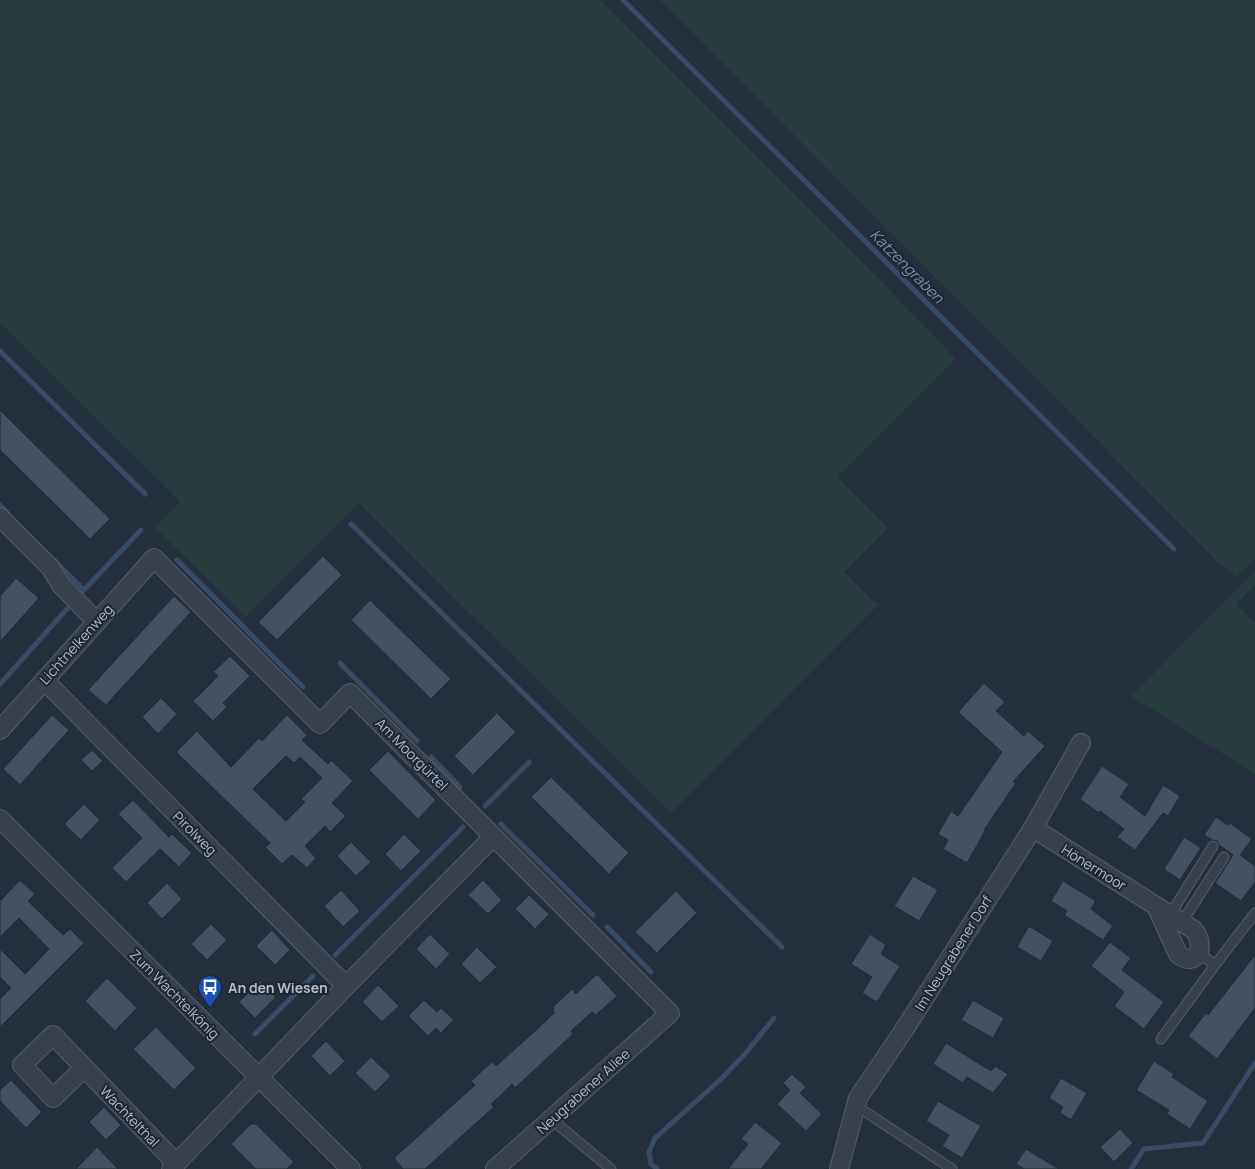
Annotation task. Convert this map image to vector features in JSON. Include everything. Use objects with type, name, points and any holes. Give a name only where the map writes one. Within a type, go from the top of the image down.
[{"type":"street","points":[[0,517],[50,567],[61,585],[96,621]]},
{"type":"street","name":"Lichtnelkenweg","points":[[0,730],[154,558]]},
{"type":"street","name":"Am Moorgürtel","points":[[154,558],[320,724],[350,693],[670,1013]]},
{"type":"street","name":"Pirolweg","points":[[44,680],[346,986]]},
{"type":"street","name":"Im Neugrabener Dorf","points":[[840,1169],[858,1098],[1033,828],[1081,743]]},
{"type":"street","name":"Zum Wachtelkönig","points":[[0,819],[351,1169]]},
{"type":"street","name":"Hönermoor","points":[[1033,828],[1194,930],[1198,935],[1201,946],[1198,953]]},
{"type":"street","points":[[174,1166],[346,986],[493,837]]},
{"type":"street","points":[[1169,914],[1178,954],[1188,959],[1198,953]]},
{"type":"street","name":"Neugrabener Allee","points":[[496,1169],[670,1013]]},
{"type":"street","name":"Wachtelthal","points":[[84,1068],[174,1166]]},
{"type":"lane","points":[[1169,914],[1213,846]]},
{"type":"lane","points":[[1169,914],[1224,857]]},
{"type":"lane","points":[[1161,1039],[1255,913]]},
{"type":"lane","points":[[1198,953],[1215,965]]},
{"type":"lane","points":[[855,1106],[952,1169]]},
{"type":"lane","points":[[551,1119],[611,1169]]},
{"type":"green space","points":[[0,0],[601,0],[929,330],[955,359],[837,477],[888,528],[844,572],[878,605],[671,813],[359,503],[246,616],[155,528],[180,501],[0,323]]},
{"type":"green space","points":[[660,0],[1255,0],[1255,559],[1237,577],[1218,562]]},
{"type":"green space","points":[[1255,571],[1255,585],[1236,605],[1255,623],[1255,774],[1131,696]]},
{"type":"building","points":[[0,410],[110,519],[90,539],[0,450]]},
{"type":"building","points":[[323,556],[342,575],[277,640],[258,622]]},
{"type":"building","points":[[16,578],[39,598],[0,642],[0,596]]},
{"type":"building","points":[[174,596],[191,612],[106,705],[88,690]]},
{"type":"building","points":[[370,600],[451,679],[431,699],[351,620]]},
{"type":"building","points":[[230,656],[250,676],[223,703],[227,707],[213,721],[193,701],[218,676],[213,672]]},
{"type":"building","points":[[984,683],[1005,702],[996,711],[1024,736],[1028,731],[1045,746],[1013,782],[1016,783],[984,830],[967,863],[943,849],[948,840],[938,834],[951,811],[958,816],[1002,752],[958,712]]},
{"type":"building","points":[[161,698],[177,714],[158,734],[142,717]]},
{"type":"building","points":[[497,713],[516,732],[473,775],[454,756]]},
{"type":"building","points":[[52,715],[69,730],[20,785],[3,769]]},
{"type":"building","points":[[287,715],[307,735],[302,740],[328,764],[331,760],[353,781],[332,803],[346,816],[330,832],[325,826],[305,846],[316,858],[307,868],[292,855],[282,864],[265,847],[270,843],[176,752],[197,731],[231,767],[259,738],[262,741]],"holes":[[[286,756],[294,763],[300,757],[322,778],[301,799],[305,802],[286,821],[253,789]]]},
{"type":"building","points":[[92,750],[103,761],[92,771],[81,760]]},
{"type":"building","points":[[388,751],[436,800],[418,819],[369,770]]},
{"type":"building","points":[[1102,766],[1129,784],[1120,797],[1145,816],[1163,785],[1180,796],[1168,816],[1163,813],[1135,850],[1117,837],[1124,829],[1080,799]]},
{"type":"building","points":[[551,777],[629,853],[609,874],[531,797]]},
{"type":"building","points":[[133,800],[169,837],[172,834],[192,853],[179,867],[160,849],[126,882],[112,868],[142,838],[118,814]]},
{"type":"building","points":[[84,804],[100,820],[81,840],[64,824]]},
{"type":"building","points":[[1216,817],[1228,825],[1230,823],[1252,839],[1240,855],[1255,866],[1255,882],[1241,901],[1215,883],[1233,855],[1219,845],[1217,841],[1204,835]]},
{"type":"building","points":[[404,834],[421,851],[401,871],[385,854]]},
{"type":"building","points":[[1184,837],[1201,848],[1180,880],[1164,869]]},
{"type":"building","points":[[351,842],[371,862],[356,876],[337,856]]},
{"type":"building","points":[[913,876],[938,890],[919,921],[894,906]]},
{"type":"building","points":[[20,880],[35,894],[28,901],[63,935],[70,929],[84,943],[0,1027],[0,999],[11,988],[0,977],[0,949],[25,974],[49,949],[19,918],[0,937],[0,901]]},
{"type":"building","points":[[483,880],[502,900],[488,914],[468,895]]},
{"type":"building","points":[[1063,881],[1096,901],[1091,909],[1113,926],[1103,940],[1064,915],[1067,911],[1051,901]]},
{"type":"building","points":[[167,883],[182,899],[162,919],[147,903]]},
{"type":"building","points":[[341,890],[360,911],[343,927],[324,906]]},
{"type":"building","points":[[676,891],[697,913],[657,953],[635,932]]},
{"type":"building","points":[[529,895],[549,914],[535,929],[515,909]]},
{"type":"building","points":[[211,924],[227,940],[207,960],[191,944]]},
{"type":"building","points":[[1029,926],[1053,941],[1041,961],[1017,947]]},
{"type":"building","points":[[272,930],[290,950],[275,965],[256,946]]},
{"type":"building","points":[[430,934],[450,954],[436,969],[416,949]]},
{"type":"building","points":[[870,934],[886,945],[881,954],[900,966],[877,1002],[862,993],[872,977],[851,964]]},
{"type":"building","points":[[1110,942],[1131,958],[1122,970],[1164,1002],[1144,1029],[1114,1006],[1124,992],[1091,966]]},
{"type":"building","points":[[477,947],[497,967],[480,983],[461,964]]},
{"type":"building","points":[[1255,955],[1255,1008],[1217,1059],[1188,1036],[1206,1013],[1208,1015]]},
{"type":"building","points":[[597,974],[617,996],[596,1015],[592,1012],[571,1031],[573,1034],[515,1088],[512,1084],[491,1104],[494,1107],[425,1169],[403,1169],[394,1158],[475,1085],[471,1081],[492,1062],[496,1066],[534,1032],[554,1013],[553,1007],[572,989],[576,994]]},
{"type":"building","points":[[107,978],[137,1008],[115,1031],[85,1001]]},
{"type":"building","points":[[260,981],[276,997],[255,1018],[239,1002]]},
{"type":"building","points":[[378,985],[399,1006],[382,1022],[362,1002]]},
{"type":"building","points":[[424,1000],[437,1012],[441,1008],[454,1020],[441,1033],[436,1028],[428,1036],[408,1016]]},
{"type":"building","points":[[973,1000],[1004,1018],[993,1038],[961,1020]]},
{"type":"building","points":[[156,1027],[196,1068],[174,1090],[133,1049]]},
{"type":"building","points":[[326,1041],[345,1061],[330,1076],[311,1056]]},
{"type":"building","points":[[946,1043],[991,1071],[995,1066],[1008,1074],[993,1093],[967,1077],[963,1083],[933,1064]]},
{"type":"building","points":[[371,1057],[391,1076],[375,1092],[355,1073]]},
{"type":"building","points":[[1154,1061],[1174,1074],[1172,1077],[1208,1101],[1190,1129],[1167,1114],[1169,1110],[1136,1090]]},
{"type":"building","points":[[792,1074],[806,1087],[800,1093],[822,1114],[806,1131],[777,1104],[790,1090],[783,1083]]},
{"type":"building","points":[[1061,1078],[1087,1093],[1071,1120],[1060,1113],[1063,1107],[1049,1098]]},
{"type":"building","points":[[11,1080],[42,1112],[26,1128],[0,1101],[0,1090]]},
{"type":"building","points":[[938,1101],[981,1126],[962,1158],[942,1146],[949,1135],[926,1121]]},
{"type":"building","points":[[104,1107],[121,1125],[106,1140],[89,1122]]},
{"type":"building","points":[[755,1122],[782,1143],[761,1169],[728,1169],[748,1144],[741,1139]]},
{"type":"building","points":[[251,1124],[256,1124],[294,1162],[287,1169],[256,1169],[231,1144]]},
{"type":"building","points":[[1120,1129],[1133,1143],[1114,1162],[1100,1147]]},
{"type":"building","points":[[97,1147],[118,1169],[76,1169]]},
{"type":"building","points":[[1026,1149],[1059,1169],[1024,1169],[1016,1164]]},
{"type":"waterway","name":"Katzengraben","points":[[623,0],[1174,549]]},
{"type":"waterway","points":[[0,351],[145,494]]},
{"type":"waterway","points":[[0,505],[8,514]]},
{"type":"waterway","points":[[351,524],[782,947]]},
{"type":"waterway","points":[[80,594],[141,530]]},
{"type":"waterway","points":[[54,560],[84,590]]},
{"type":"waterway","points":[[177,560],[303,687]]},
{"type":"waterway","points":[[0,684],[67,609]]},
{"type":"waterway","points":[[340,663],[417,741]]},
{"type":"waterway","points":[[431,757],[460,787]]},
{"type":"waterway","points":[[485,806],[529,762]]},
{"type":"waterway","points":[[501,824],[593,915]]},
{"type":"waterway","points":[[335,955],[463,827]]},
{"type":"waterway","points":[[607,927],[651,972]]},
{"type":"waterway","points":[[255,1034],[313,976]]},
{"type":"waterway","points":[[657,1169],[651,1164],[649,1152],[655,1138],[720,1080],[745,1054],[774,1018]]},
{"type":"waterway","points":[[1131,1169],[1144,1149],[1203,1143],[1255,1063]]},
{"type":"place","name":"An den Wiesen","points":[[210,1008]]}]
